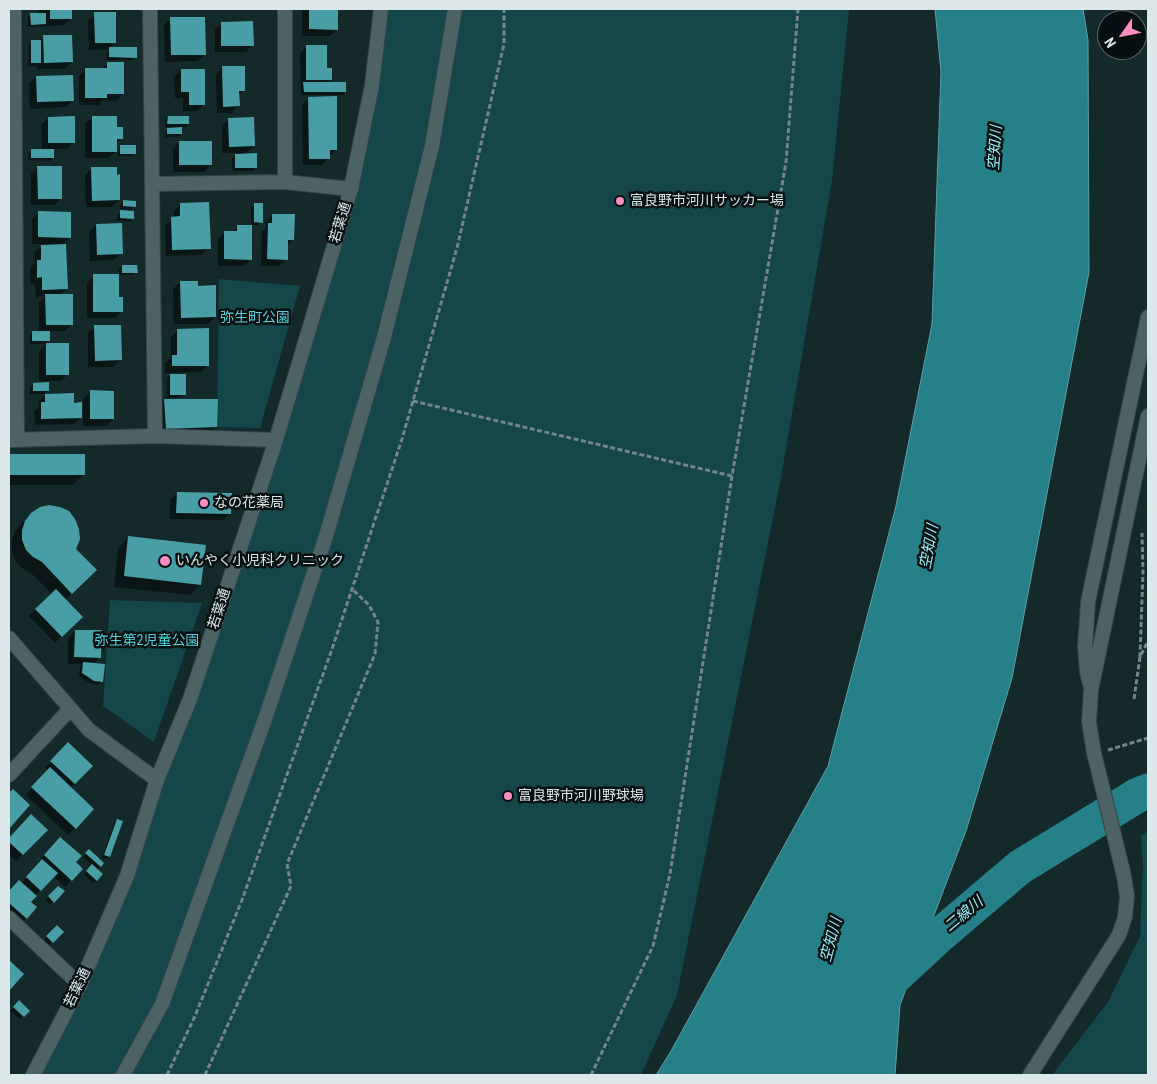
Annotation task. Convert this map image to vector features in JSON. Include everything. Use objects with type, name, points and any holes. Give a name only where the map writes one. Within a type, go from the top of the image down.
[{"type":"street","points":[[14,9],[13,440],[155,436],[276,440]]},
{"type":"street","points":[[150,9],[155,436]]},
{"type":"street","points":[[285,9],[286,182]]},
{"type":"street","name":"若葉通","points":[[33,1075],[80,985],[127,876],[157,780],[190,699],[276,440],[351,189],[372,85],[381,9]]},
{"type":"street","points":[[123,1075],[162,1004],[266,716],[326,536],[382,341],[432,146],[455,9]]},
{"type":"street","points":[[152,184],[286,182],[351,189]]},
{"type":"street","points":[[1091,690],[1086,672],[1085,647],[1088,602],[1148,317]]},
{"type":"street","points":[[1030,1075],[1119,935],[1125,917],[1127,896],[1124,876],[1094,754],[1089,722],[1091,690],[1148,416]]},
{"type":"street","points":[[9,638],[89,730],[157,780]]},
{"type":"street","points":[[9,775],[70,709]]},
{"type":"street","points":[[9,918],[80,985]]},
{"type":"path","points":[[167,1075],[195,1016],[242,900],[331,652],[402,439],[457,248],[504,44],[504,9]]},
{"type":"path","points":[[591,1075],[653,946],[670,874],[732,476],[786,162],[798,9]]},
{"type":"path","points":[[412,401],[732,476]]},
{"type":"path","points":[[1130,508],[1142,520],[1143,572],[1140,658],[1134,699]]},
{"type":"path","points":[[205,1075],[291,886],[288,864],[375,654],[378,622],[369,605],[352,589]]},
{"type":"path","points":[[1140,658],[1148,641]]},
{"type":"path","points":[[1094,754],[1148,738]]},
{"type":"green space","points":[[381,9],[849,9],[832,180],[781,478],[677,995],[641,1075],[33,1075],[80,985],[190,699],[351,189]]},
{"type":"green space","name":"弥生町公園","points":[[219,279],[300,286],[260,428],[217,427]]},
{"type":"green space","name":"弥生第2児童公園","points":[[110,600],[202,603],[154,742],[103,706]]},
{"type":"green space","points":[[1148,831],[1148,1075],[1052,1075],[1108,1002],[1140,936],[1143,864],[1141,836]]},
{"type":"water","name":"空知川","points":[[935,9],[1083,9],[1088,40],[1089,272],[1012,678],[966,831],[900,1005],[895,1075],[656,1075],[828,766],[896,506],[932,324],[941,72]]},
{"type":"building","points":[[50,9],[72,9],[72,19],[50,19]]},
{"type":"building","points":[[309,9],[338,9],[338,30],[309,29]]},
{"type":"building","points":[[94,12],[116,12],[116,43],[95,43]]},
{"type":"building","points":[[30,13],[46,13],[46,24],[31,25]]},
{"type":"building","points":[[170,17],[205,17],[206,55],[171,55]]},
{"type":"building","points":[[253,21],[254,46],[221,46],[221,22]]},
{"type":"building","points":[[43,35],[72,35],[73,62],[44,63]]},
{"type":"building","points":[[31,40],[41,40],[41,63],[31,63]]},
{"type":"building","points":[[306,45],[327,45],[327,68],[332,68],[332,80],[306,80]]},
{"type":"building","points":[[109,47],[137,47],[137,58],[109,57]]},
{"type":"building","points":[[107,62],[124,62],[124,94],[107,94],[107,98],[85,98],[85,68],[107,68]]},
{"type":"building","points":[[222,66],[245,66],[245,91],[239,91],[240,106],[223,107]]},
{"type":"building","points":[[181,69],[205,69],[205,105],[189,105],[189,92],[181,92]]},
{"type":"building","points":[[73,75],[74,101],[37,102],[36,76]]},
{"type":"building","points":[[303,82],[346,82],[346,92],[304,92]]},
{"type":"building","points":[[337,96],[337,150],[330,150],[330,159],[309,159],[308,97]]},
{"type":"building","points":[[75,116],[75,143],[48,143],[48,117]]},
{"type":"building","points":[[92,116],[117,116],[117,127],[123,127],[123,139],[117,139],[117,152],[92,152]]},
{"type":"building","points":[[168,116],[189,116],[189,124],[167,124]]},
{"type":"building","points":[[254,117],[255,146],[229,147],[228,118]]},
{"type":"building","points":[[182,127],[182,134],[167,134],[167,128]]},
{"type":"building","points":[[179,141],[212,141],[212,165],[179,165]]},
{"type":"building","points":[[120,145],[136,145],[136,154],[120,154]]},
{"type":"building","points":[[31,149],[54,149],[54,158],[31,158]]},
{"type":"building","points":[[257,153],[257,168],[235,168],[235,154]]},
{"type":"building","points":[[37,166],[62,166],[62,199],[38,199]]},
{"type":"building","points":[[91,167],[117,167],[117,175],[120,174],[120,200],[92,201]]},
{"type":"building","points":[[123,200],[136,201],[136,207],[123,206]]},
{"type":"building","points":[[209,202],[211,249],[172,250],[171,217],[180,216],[180,203]]},
{"type":"building","points":[[254,203],[263,203],[263,223],[254,222]]},
{"type":"building","points":[[120,210],[134,211],[134,219],[120,218]]},
{"type":"building","points":[[38,211],[71,212],[71,238],[38,237]]},
{"type":"building","points":[[272,214],[295,214],[294,240],[288,240],[288,260],[267,259],[268,223],[272,223]]},
{"type":"building","points":[[122,223],[123,254],[97,255],[96,224]]},
{"type":"building","points":[[237,225],[252,225],[252,260],[224,259],[224,231],[237,231]]},
{"type":"building","points":[[66,244],[68,289],[42,290],[42,277],[37,278],[37,260],[41,260],[41,245]]},
{"type":"building","points":[[122,265],[137,265],[138,273],[122,273]]},
{"type":"building","points":[[93,274],[119,274],[119,297],[123,297],[123,312],[93,312]]},
{"type":"building","points":[[180,281],[198,281],[198,286],[216,285],[216,317],[181,318]]},
{"type":"building","points":[[45,294],[73,294],[73,325],[46,325]]},
{"type":"building","points":[[94,325],[121,325],[122,360],[95,361]]},
{"type":"building","points":[[209,328],[209,366],[172,366],[172,355],[177,355],[177,329]]},
{"type":"building","points":[[32,331],[50,331],[50,341],[32,341]]},
{"type":"building","points":[[46,343],[69,343],[69,375],[46,375]]},
{"type":"building","points":[[170,374],[186,374],[186,395],[170,395]]},
{"type":"building","points":[[49,382],[49,391],[33,391],[33,383]]},
{"type":"building","points":[[90,390],[114,391],[114,419],[90,419]]},
{"type":"building","points":[[74,393],[74,403],[82,402],[82,418],[41,419],[41,402],[45,402],[45,394]]},
{"type":"building","points":[[164,399],[218,399],[217,427],[166,429]]},
{"type":"building","points":[[9,454],[85,454],[85,475],[9,475]]},
{"type":"building","name":"なの花薬局","points":[[177,492],[232,493],[231,514],[176,513]]},
{"type":"building","points":[[49,505],[69,511],[75,519],[80,539],[76,549],[97,570],[72,594],[42,562],[26,550],[22,540],[22,530],[25,521],[31,513],[40,507]]},
{"type":"building","name":"いんやく小児科クリニック","points":[[128,536],[206,545],[201,585],[124,576]]},
{"type":"building","points":[[56,589],[83,617],[62,637],[35,609]]},
{"type":"building","points":[[75,630],[102,630],[101,658],[74,657]]},
{"type":"building","points":[[83,662],[105,664],[103,682],[94,681],[82,673]]},
{"type":"building","points":[[68,742],[93,766],[75,784],[50,761]]},
{"type":"building","points":[[50,767],[94,809],[76,829],[31,787]]},
{"type":"building","points":[[13,789],[30,805],[9,829],[9,793]]},
{"type":"building","points":[[31,814],[48,830],[23,855],[9,842],[9,838]]},
{"type":"building","points":[[117,819],[123,821],[110,857],[104,855]]},
{"type":"building","points":[[60,837],[82,856],[76,862],[83,869],[72,881],[44,855]]},
{"type":"building","points":[[89,849],[104,863],[101,867],[85,853]]},
{"type":"building","points":[[42,859],[58,873],[41,891],[26,877]]},
{"type":"building","points":[[92,864],[103,874],[97,881],[86,871]]},
{"type":"building","points":[[19,880],[37,896],[31,902],[37,907],[27,919],[9,903],[9,891]]},
{"type":"building","points":[[58,886],[65,891],[54,903],[48,896]]},
{"type":"building","points":[[57,925],[64,932],[53,943],[46,936]]},
{"type":"building","points":[[9,960],[24,974],[9,991]]},
{"type":"building","points":[[19,1000],[30,1011],[24,1017],[13,1007]]},
{"type":"waterway","name":"二線川","points":[[885,986],[940,935],[1020,867],[1138,795],[1148,791]]},
{"type":"place","name":"富良野市河川サッカー場","points":[[620,201]]},
{"type":"place","name":"なの花薬局","points":[[204,503]]},
{"type":"place","name":"いんやく小児科クリニック","points":[[165,561]]},
{"type":"place","name":"富良野市河川野球場","points":[[508,796]]}]
